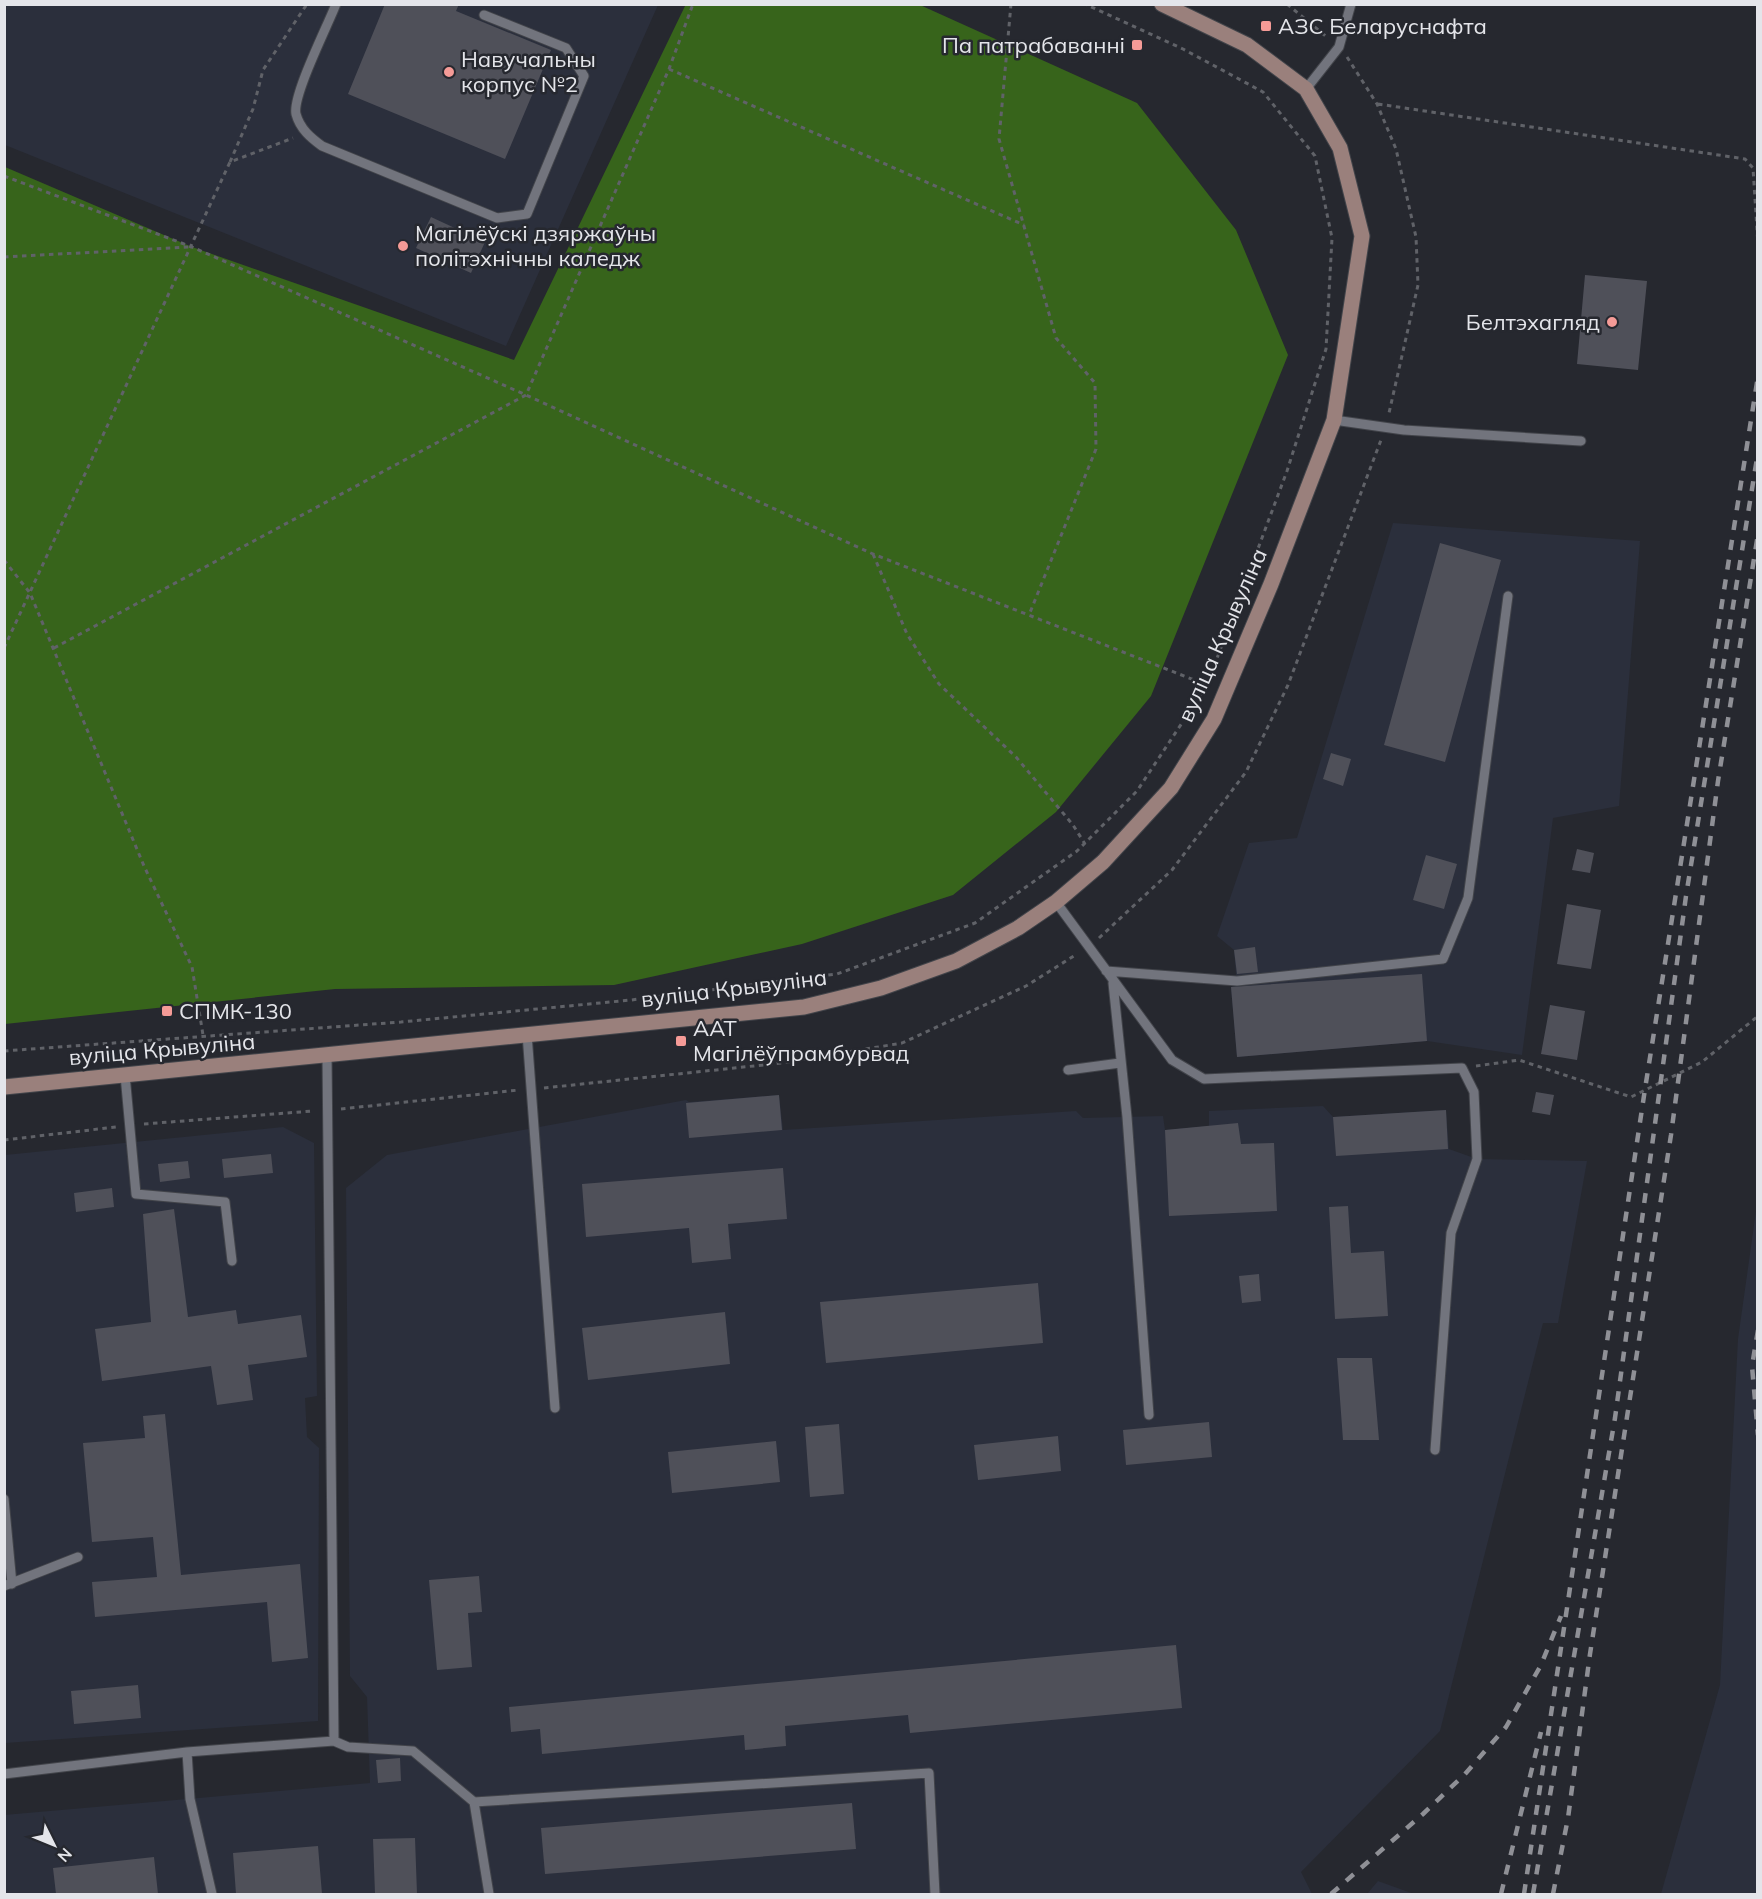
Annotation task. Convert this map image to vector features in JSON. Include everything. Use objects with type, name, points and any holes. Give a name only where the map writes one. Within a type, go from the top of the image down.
[{"type":"main road","name":"вуліца Крывуліна","points":[[4,1087],[804,1006],[881,988],[956,961],[1018,928],[1056,902],[1103,862],[1171,788],[1214,719],[1271,584],[1334,420],[1362,236],[1340,148],[1306,89],[1247,45],[1162,4]]},
{"type":"lane","points":[[336,4],[298,94],[296,113],[306,133],[322,146],[497,218],[527,214],[584,76],[567,48],[484,15]]},
{"type":"lane","points":[[1306,89],[1339,47],[1351,4]]},
{"type":"lane","points":[[1334,420],[1404,430],[1581,441]]},
{"type":"lane","points":[[1106,971],[1237,981],[1443,959],[1468,898],[1508,596]]},
{"type":"lane","points":[[1056,902],[1172,1060],[1204,1079],[1462,1068],[1474,1092],[1477,1159],[1451,1233],[1435,1450]]},
{"type":"lane","points":[[1113,980],[1149,1415]]},
{"type":"lane","points":[[527,1035],[555,1408]]},
{"type":"lane","points":[[327,1056],[334,1741]]},
{"type":"lane","points":[[1068,1070],[1120,1063]]},
{"type":"lane","points":[[124,1075],[136,1194],[225,1203],[232,1261]]},
{"type":"lane","points":[[4,1499],[8,1585],[78,1557]]},
{"type":"lane","points":[[4,1774],[188,1752],[334,1741],[348,1748],[412,1752],[474,1802],[489,1894]]},
{"type":"lane","points":[[188,1752],[190,1799],[212,1894]]},
{"type":"lane","points":[[474,1802],[929,1773],[935,1894]]},
{"type":"path","points":[[4,648],[192,247],[253,110],[263,70],[307,4]]},
{"type":"path","points":[[54,648],[526,395],[669,69],[693,4]]},
{"type":"path","points":[[1011,4],[999,139],[1056,338],[1095,383],[1096,449],[1029,615]]},
{"type":"path","points":[[4,1051],[400,1022],[631,1000],[837,974],[975,923],[1084,844],[1137,791],[1207,685],[1287,471],[1326,349],[1332,238],[1315,156],[1263,92],[1184,49],[1085,4]]},
{"type":"path","points":[[4,1140],[130,1125],[327,1110],[782,1063],[902,1043],[1026,986],[1089,946],[1172,870],[1246,772],[1288,685],[1386,426],[1418,285],[1416,237],[1408,194],[1396,149],[1377,104],[1339,47],[1287,4]]},
{"type":"path","points":[[669,69],[1024,225]]},
{"type":"path","points":[[1377,104],[1745,159],[1753,168],[1758,245]]},
{"type":"path","points":[[230,162],[306,133]]},
{"type":"path","points":[[4,176],[192,247],[526,395],[873,554],[1207,685]]},
{"type":"path","points":[[4,257],[192,247]]},
{"type":"path","points":[[873,554],[907,634],[939,684],[1016,757],[1074,825],[1084,844]]},
{"type":"path","points":[[4,560],[30,593],[144,866],[192,967],[203,1035]]},
{"type":"path","points":[[1462,1068],[1520,1060],[1631,1097],[1702,1062],[1758,1016]]},
{"type":"shaded area","name":"Магілёўскі дзяржаўны політэхнічны каледж","points":[[4,5],[658,5],[506,346],[5,145]]},
{"type":"shaded area","points":[[1393,523],[1640,541],[1619,806],[1553,818],[1522,1055],[1427,1041],[1237,1057],[1231,987],[1237,986],[1234,950],[1217,936],[1249,843],[1297,838]]},
{"type":"shaded area","points":[[779,1095],[783,1130],[1076,1111],[1083,1118],[1163,1116],[1165,1130],[1209,1126],[1209,1111],[1323,1106],[1333,1117],[1446,1110],[1449,1149],[1477,1159],[1587,1161],[1558,1323],[1543,1323],[1440,1731],[1301,1872],[1312,1894],[5,1894],[4,1815],[370,1783],[367,1697],[350,1676],[346,1188],[387,1155],[686,1100],[689,1102]]},
{"type":"shaded area","points":[[283,1127],[314,1143],[317,1396],[305,1398],[307,1437],[319,1448],[318,1721],[5,1743],[5,1155]]},
{"type":"shaded area","points":[[1757,1204],[1757,1894],[1661,1894],[1720,1685],[1738,1339]]},
{"type":"shaded area","points":[[1378,1881],[1414,1894],[1367,1894]]},
{"type":"green space","points":[[686,4],[920,5],[1137,103],[1236,230],[1288,355],[1151,696],[1056,812],[953,895],[802,944],[614,985],[335,989],[5,1024],[5,167],[192,247],[514,360]]},
{"type":"building","name":"Навучальны корпус №2","points":[[385,4],[459,4],[456,11],[551,50],[505,159],[348,94]]},
{"type":"building","points":[[431,217],[485,242],[471,273],[416,248]]},
{"type":"building","name":"Белтэхагляд","points":[[1585,275],[1647,281],[1638,370],[1577,364]]},
{"type":"building","points":[[1440,543],[1501,560],[1445,762],[1384,745]]},
{"type":"building","points":[[1331,753],[1351,759],[1343,786],[1323,779]]},
{"type":"building","points":[[1577,849],[1594,853],[1590,873],[1572,870]]},
{"type":"building","points":[[1426,855],[1457,864],[1444,909],[1413,900]]},
{"type":"building","points":[[1567,904],[1601,910],[1591,969],[1557,964]]},
{"type":"building","points":[[1255,947],[1258,972],[1237,974],[1234,950]]},
{"type":"building","points":[[1422,974],[1427,1041],[1237,1057],[1231,987]]},
{"type":"building","points":[[1550,1005],[1585,1011],[1577,1060],[1541,1054]]},
{"type":"building","points":[[1536,1092],[1554,1095],[1550,1115],[1532,1112]]},
{"type":"building","points":[[779,1095],[782,1130],[689,1138],[686,1103]]},
{"type":"building","points":[[1446,1110],[1448,1149],[1336,1156],[1333,1117]]},
{"type":"building","points":[[1238,1123],[1241,1144],[1274,1143],[1277,1211],[1169,1216],[1165,1130]]},
{"type":"building","points":[[271,1154],[273,1173],[224,1178],[222,1159]]},
{"type":"building","points":[[188,1161],[190,1178],[160,1182],[158,1164]]},
{"type":"building","points":[[783,1168],[787,1219],[728,1224],[731,1259],[692,1263],[689,1228],[586,1237],[582,1184]]},
{"type":"building","points":[[112,1188],[114,1207],[76,1212],[74,1193]]},
{"type":"building","points":[[1348,1206],[1351,1253],[1384,1251],[1388,1316],[1335,1319],[1329,1207]]},
{"type":"building","points":[[174,1209],[188,1317],[236,1310],[238,1324],[301,1315],[307,1357],[248,1365],[253,1400],[217,1405],[211,1366],[102,1381],[95,1329],[151,1322],[143,1214]]},
{"type":"building","points":[[1259,1274],[1261,1301],[1242,1303],[1239,1276]]},
{"type":"building","points":[[1038,1283],[1043,1343],[826,1363],[820,1302]]},
{"type":"building","points":[[725,1312],[730,1364],[588,1380],[582,1328]]},
{"type":"building","points":[[1337,1358],[1372,1358],[1379,1440],[1343,1440]]},
{"type":"building","points":[[165,1414],[181,1575],[300,1564],[308,1658],[272,1662],[267,1602],[95,1617],[92,1582],[157,1577],[153,1537],[92,1542],[83,1443],[145,1438],[143,1416]]},
{"type":"building","points":[[1209,1422],[1212,1457],[1126,1465],[1123,1430]]},
{"type":"building","points":[[839,1424],[844,1494],[810,1497],[805,1427]]},
{"type":"building","points":[[1058,1436],[1061,1471],[978,1480],[974,1445]]},
{"type":"building","points":[[776,1441],[780,1482],[672,1493],[668,1452]]},
{"type":"building","points":[[479,1576],[482,1612],[468,1613],[472,1667],[437,1670],[429,1580]]},
{"type":"building","points":[[1176,1645],[1182,1708],[910,1733],[908,1715],[785,1726],[786,1746],[745,1750],[744,1735],[542,1754],[540,1729],[511,1732],[509,1707]]},
{"type":"building","points":[[138,1685],[141,1718],[74,1724],[71,1691]]},
{"type":"building","points":[[400,1758],[401,1781],[378,1783],[376,1760]]},
{"type":"building","points":[[852,1803],[856,1849],[545,1874],[541,1828]]},
{"type":"building","points":[[415,1838],[417,1894],[375,1894],[373,1839]]},
{"type":"building","points":[[318,1846],[322,1894],[236,1894],[233,1853]]},
{"type":"building","points":[[154,1857],[158,1894],[56,1894],[53,1868]]},
{"type":"railway","points":[[1524,1894],[1645,1089],[1758,376]]},
{"type":"railway","points":[[1533,1894],[1615,1418],[1686,896],[1758,452]]},
{"type":"railway","points":[[1553,1894],[1568,1818],[1590,1654],[1671,1135],[1718,781],[1758,534]]},
{"type":"railway","points":[[1758,1330],[1752,1366],[1758,1435]]},
{"type":"railway","points":[[1331,1894],[1465,1774],[1506,1727],[1541,1665],[1561,1616]]},
{"type":"railway","points":[[1501,1894],[1541,1732]]},
{"type":"place","name":"АЗС Беларуснафта","points":[[1266,26]]},
{"type":"place","name":"Па патрабаванні","points":[[1137,45]]},
{"type":"place","name":"Навучальны корпус №2","points":[[449,72]]},
{"type":"place","name":"Магілёўскі дзяржаўны політэхнічны каледж","points":[[403,246]]},
{"type":"place","name":"Белтэхагляд","points":[[1612,322]]},
{"type":"place","name":"СПМК-130","points":[[167,1011]]},
{"type":"place","name":"ААТ Магілёўпрамбурвад","points":[[681,1041]]}]
